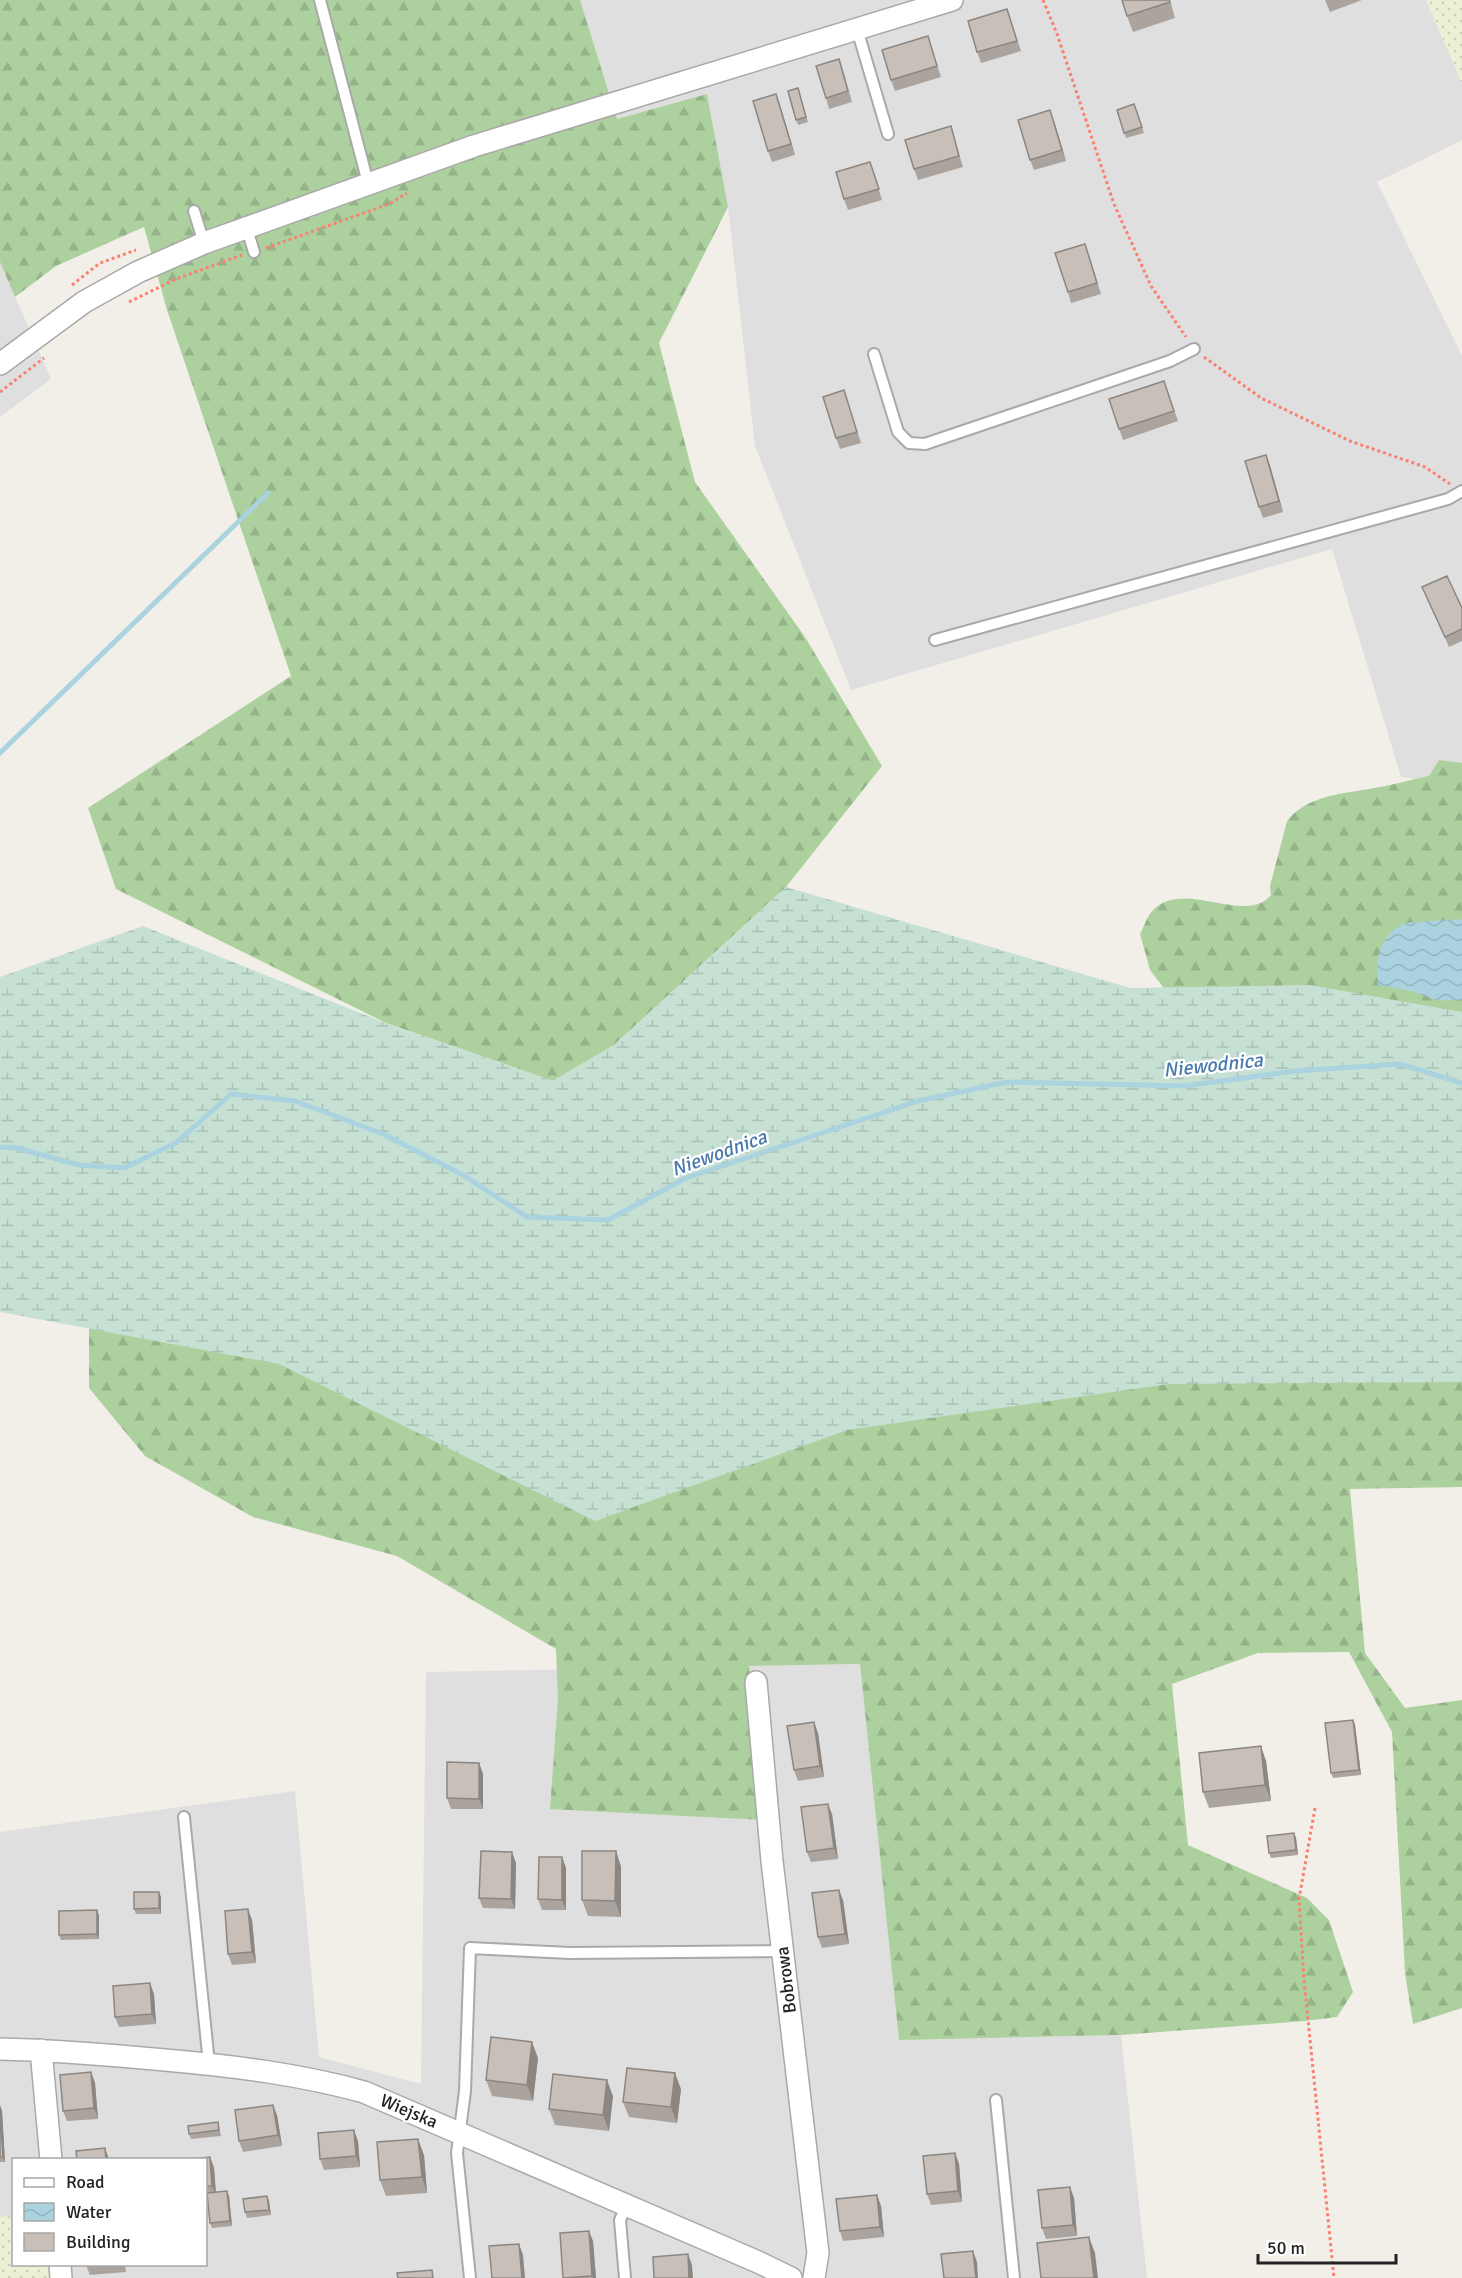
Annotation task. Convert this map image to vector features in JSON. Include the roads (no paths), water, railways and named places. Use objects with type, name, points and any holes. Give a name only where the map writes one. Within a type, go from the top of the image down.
[{"type":"street","points":[[0,364],[84,302],[138,272],[204,243],[474,146],[952,0]]},
{"type":"street","name":"Bobrowa","points":[[756,1682],[772,1861],[818,2253],[814,2278]]},
{"type":"street","name":"Wiejska","points":[[0,2049],[41,2050],[251,2068],[321,2080],[364,2092],[791,2278]]},
{"type":"street","points":[[41,2050],[51,2158]]},
{"type":"lane","points":[[320,0],[368,183]]},
{"type":"lane","points":[[857,29],[888,134]]},
{"type":"lane","points":[[195,210],[204,243]]},
{"type":"lane","points":[[247,229],[254,252]]},
{"type":"lane","points":[[873,354],[898,432],[909,443],[925,444],[1170,361],[1194,349]]},
{"type":"lane","points":[[935,640],[1448,499],[1462,491]]},
{"type":"lane","points":[[184,1817],[209,2064]]},
{"type":"lane","points":[[470,2278],[457,2153],[465,2091],[470,1948],[570,1953],[783,1951]]},
{"type":"lane","points":[[996,2100],[1014,2278]]},
{"type":"lane","points":[[625,2278],[620,2220],[627,2205]]},
{"type":"water","points":[[1462,920],[1462,1000],[1436,1000],[1411,991],[1378,985],[1381,949],[1384,941],[1396,929],[1405,923]]},
{"type":"waterway","points":[[0,753],[268,493]]},
{"type":"waterway","name":"Niewodnica","points":[[0,1147],[17,1148],[79,1165],[124,1168],[176,1143],[231,1094],[295,1101],[383,1134],[463,1175],[527,1217],[608,1220],[686,1178],[918,1101],[1007,1082],[1184,1086],[1295,1071],[1400,1064],[1462,1083]]}]
